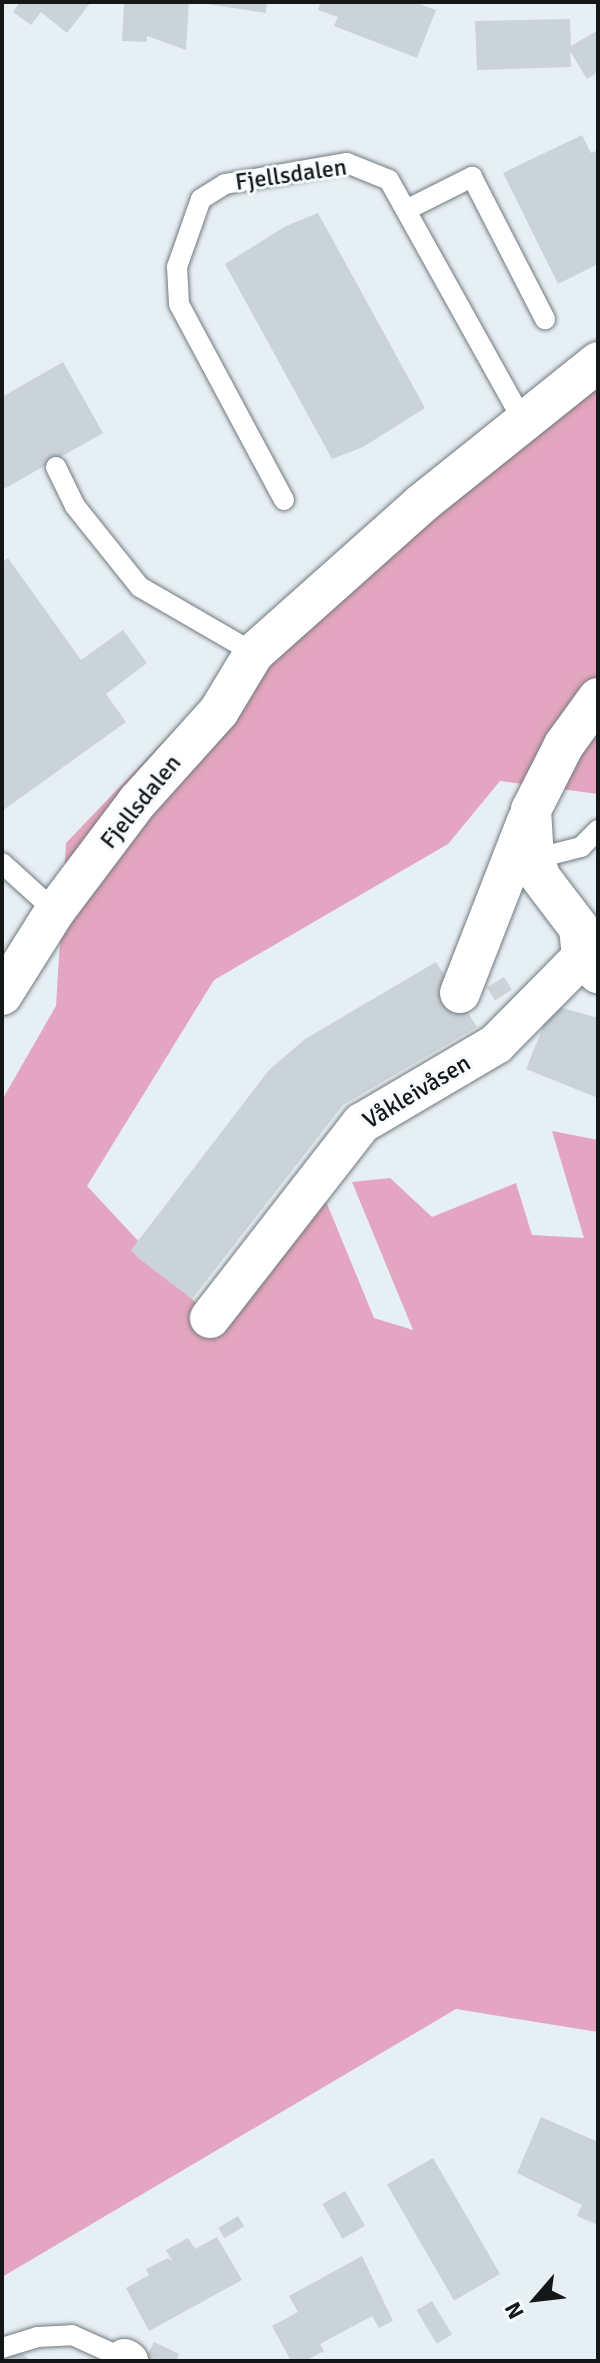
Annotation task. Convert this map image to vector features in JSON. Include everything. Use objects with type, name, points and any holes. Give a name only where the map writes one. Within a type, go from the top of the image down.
[{"type":"street","name":"Fjellsdalen","points":[[2,995],[55,911],[138,801],[219,711],[254,653],[523,421],[598,362]]},
{"type":"street","points":[[460,993],[531,810],[564,745],[598,698]]},
{"type":"street","name":"Våkleivåsen","points":[[210,1318],[362,1123],[496,1044],[590,965],[579,928],[541,878],[534,859],[531,810]]},
{"type":"lane","name":"Fjellsdalen","points":[[284,500],[179,304],[177,267],[201,199],[225,184],[347,163],[389,180],[408,209],[523,421]]},
{"type":"lane","points":[[408,209],[472,177],[545,319]]},
{"type":"lane","points":[[56,467],[75,506],[140,587],[254,653]]},
{"type":"lane","points":[[534,859],[581,847],[598,830]]},
{"type":"lane","points":[[2,863],[55,911]]},
{"type":"lane","points":[[2,2348],[37,2337],[72,2335],[127,2360]]},
{"type":"shaded area","points":[[598,369],[598,794],[500,781],[448,844],[214,980],[87,1186],[210,1318],[316,1177],[374,1318],[413,1330],[352,1182],[390,1178],[432,1217],[516,1183],[532,1235],[584,1238],[552,1131],[598,1140],[598,2032],[456,2009],[2,2277],[2,1100],[56,1006],[66,843],[375,520]]},
{"type":"building","points":[[20,2],[91,2],[67,33],[41,12],[31,25],[13,12]]},
{"type":"building","points":[[124,2],[189,2],[186,50],[147,36],[147,42],[122,41]]},
{"type":"building","points":[[194,2],[267,2],[266,13]]},
{"type":"building","points":[[321,2],[414,2],[436,10],[417,58],[334,26],[338,17],[318,10]]},
{"type":"building","points":[[570,19],[571,46],[598,30],[598,72],[587,79],[570,51],[571,67],[477,70],[475,21]]},
{"type":"building","points":[[582,135],[591,153],[598,150],[598,264],[558,284],[503,173]]},
{"type":"building","points":[[318,213],[425,408],[363,447],[332,459],[225,264],[286,226]]},
{"type":"building","points":[[63,362],[103,433],[2,490],[2,397]]},
{"type":"building","points":[[8,558],[81,660],[123,630],[147,663],[106,694],[126,722],[2,811],[2,563]]},
{"type":"building","points":[[436,962],[477,1027],[343,1105],[192,1299],[137,1257],[131,1250],[269,1070],[305,1039]]},
{"type":"building","points":[[504,977],[512,990],[495,1000],[487,988]]},
{"type":"building","points":[[552,1005],[598,1018],[598,1098],[526,1069]]},
{"type":"building","points":[[541,2117],[598,2142],[598,2225],[577,2216],[582,2205],[517,2173]]},
{"type":"building","points":[[433,2158],[500,2274],[454,2301],[387,2184]]},
{"type":"building","points":[[345,2191],[365,2226],[342,2239],[322,2204]]},
{"type":"building","points":[[238,2216],[244,2226],[224,2238],[218,2228]]},
{"type":"building","points":[[217,2237],[242,2280],[149,2331],[126,2288],[149,2275],[146,2269],[168,2258],[173,2262],[166,2250],[188,2238],[195,2249]]},
{"type":"building","points":[[362,2256],[393,2321],[379,2328],[372,2316],[320,2344],[324,2351],[305,2361],[291,2361],[272,2326],[298,2312],[289,2296]]},
{"type":"building","points":[[432,2301],[452,2334],[437,2344],[417,2310]]},
{"type":"building","points":[[154,2342],[179,2354],[176,2361],[146,2358]]},
{"type":"building","points":[[17,2350],[31,2361],[2,2361],[2,2358]]}]
